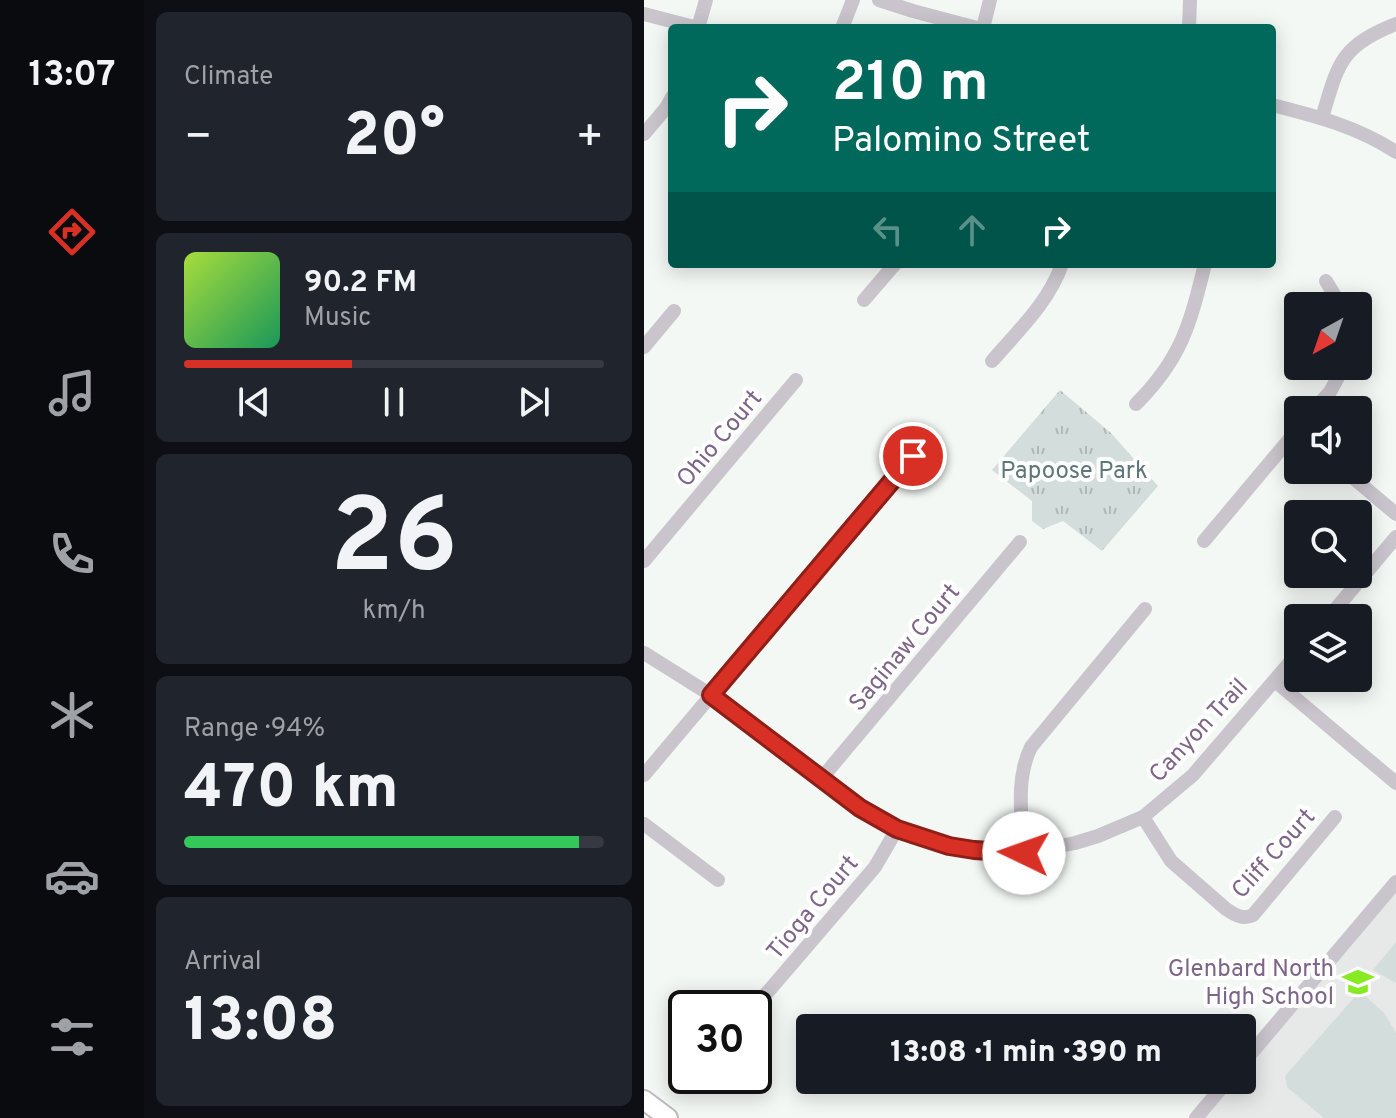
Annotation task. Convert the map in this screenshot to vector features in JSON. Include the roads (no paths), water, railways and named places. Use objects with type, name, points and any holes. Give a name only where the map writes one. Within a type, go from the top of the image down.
[{"type":"street","points":[[699,24],[706,0]]},
{"type":"street","points":[[844,24],[853,0]]},
{"type":"street","points":[[879,0],[964,24]]},
{"type":"street","points":[[981,24],[990,0]]},
{"type":"street","points":[[1189,24],[1190,0]]},
{"type":"street","points":[[644,14],[683,24]]},
{"type":"street","points":[[1322,118],[1339,67],[1349,51],[1372,34],[1396,24]]},
{"type":"street","points":[[644,134],[668,104]]},
{"type":"street","points":[[1276,106],[1349,127],[1396,152]]},
{"type":"street","points":[[864,300],[892,268]]},
{"type":"street","points":[[992,361],[1042,303],[1060,268]]},
{"type":"street","points":[[1136,404],[1171,363],[1184,338],[1204,268]]},
{"type":"street","points":[[1326,281],[1333,292]]},
{"type":"street","points":[[644,347],[674,311]]},
{"type":"street","name":"Ohio Court","points":[[644,561],[796,380]]},
{"type":"street","points":[[1204,541],[1284,447]]},
{"type":"street","points":[[644,775],[913,456]]},
{"type":"street","points":[[1361,484],[1396,514]]},
{"type":"street","points":[[1340,604],[1396,537]]},
{"type":"street","name":"Saginaw Court","points":[[821,779],[1020,542]]},
{"type":"street","points":[[1024,853],[1021,779],[1031,747],[1145,609]]},
{"type":"street","name":"Canyon Trail","points":[[644,653],[711,695],[860,808],[897,829],[949,846],[1024,853],[1075,843],[1143,817],[1193,775],[1284,670]]},
{"type":"street","points":[[1275,681],[1396,783]]},
{"type":"street","name":"Cliff Court","points":[[1143,817],[1171,861],[1244,922],[1335,817]]},
{"type":"street","points":[[644,824],[718,880]]},
{"type":"street","name":"Tioga Court","points":[[769,990],[875,867],[897,829]]},
{"type":"street","points":[[1256,1047],[1396,882]]},
{"type":"street","points":[[1196,1118],[1216,1094]]},
{"type":"street","points":[[644,1100],[668,1118]]},
{"type":"place","name":"Glenbard North High School","points":[[1358,982]]},
{"type":"park label","name":"Papoose Park","points":[[1074,470]]}]
